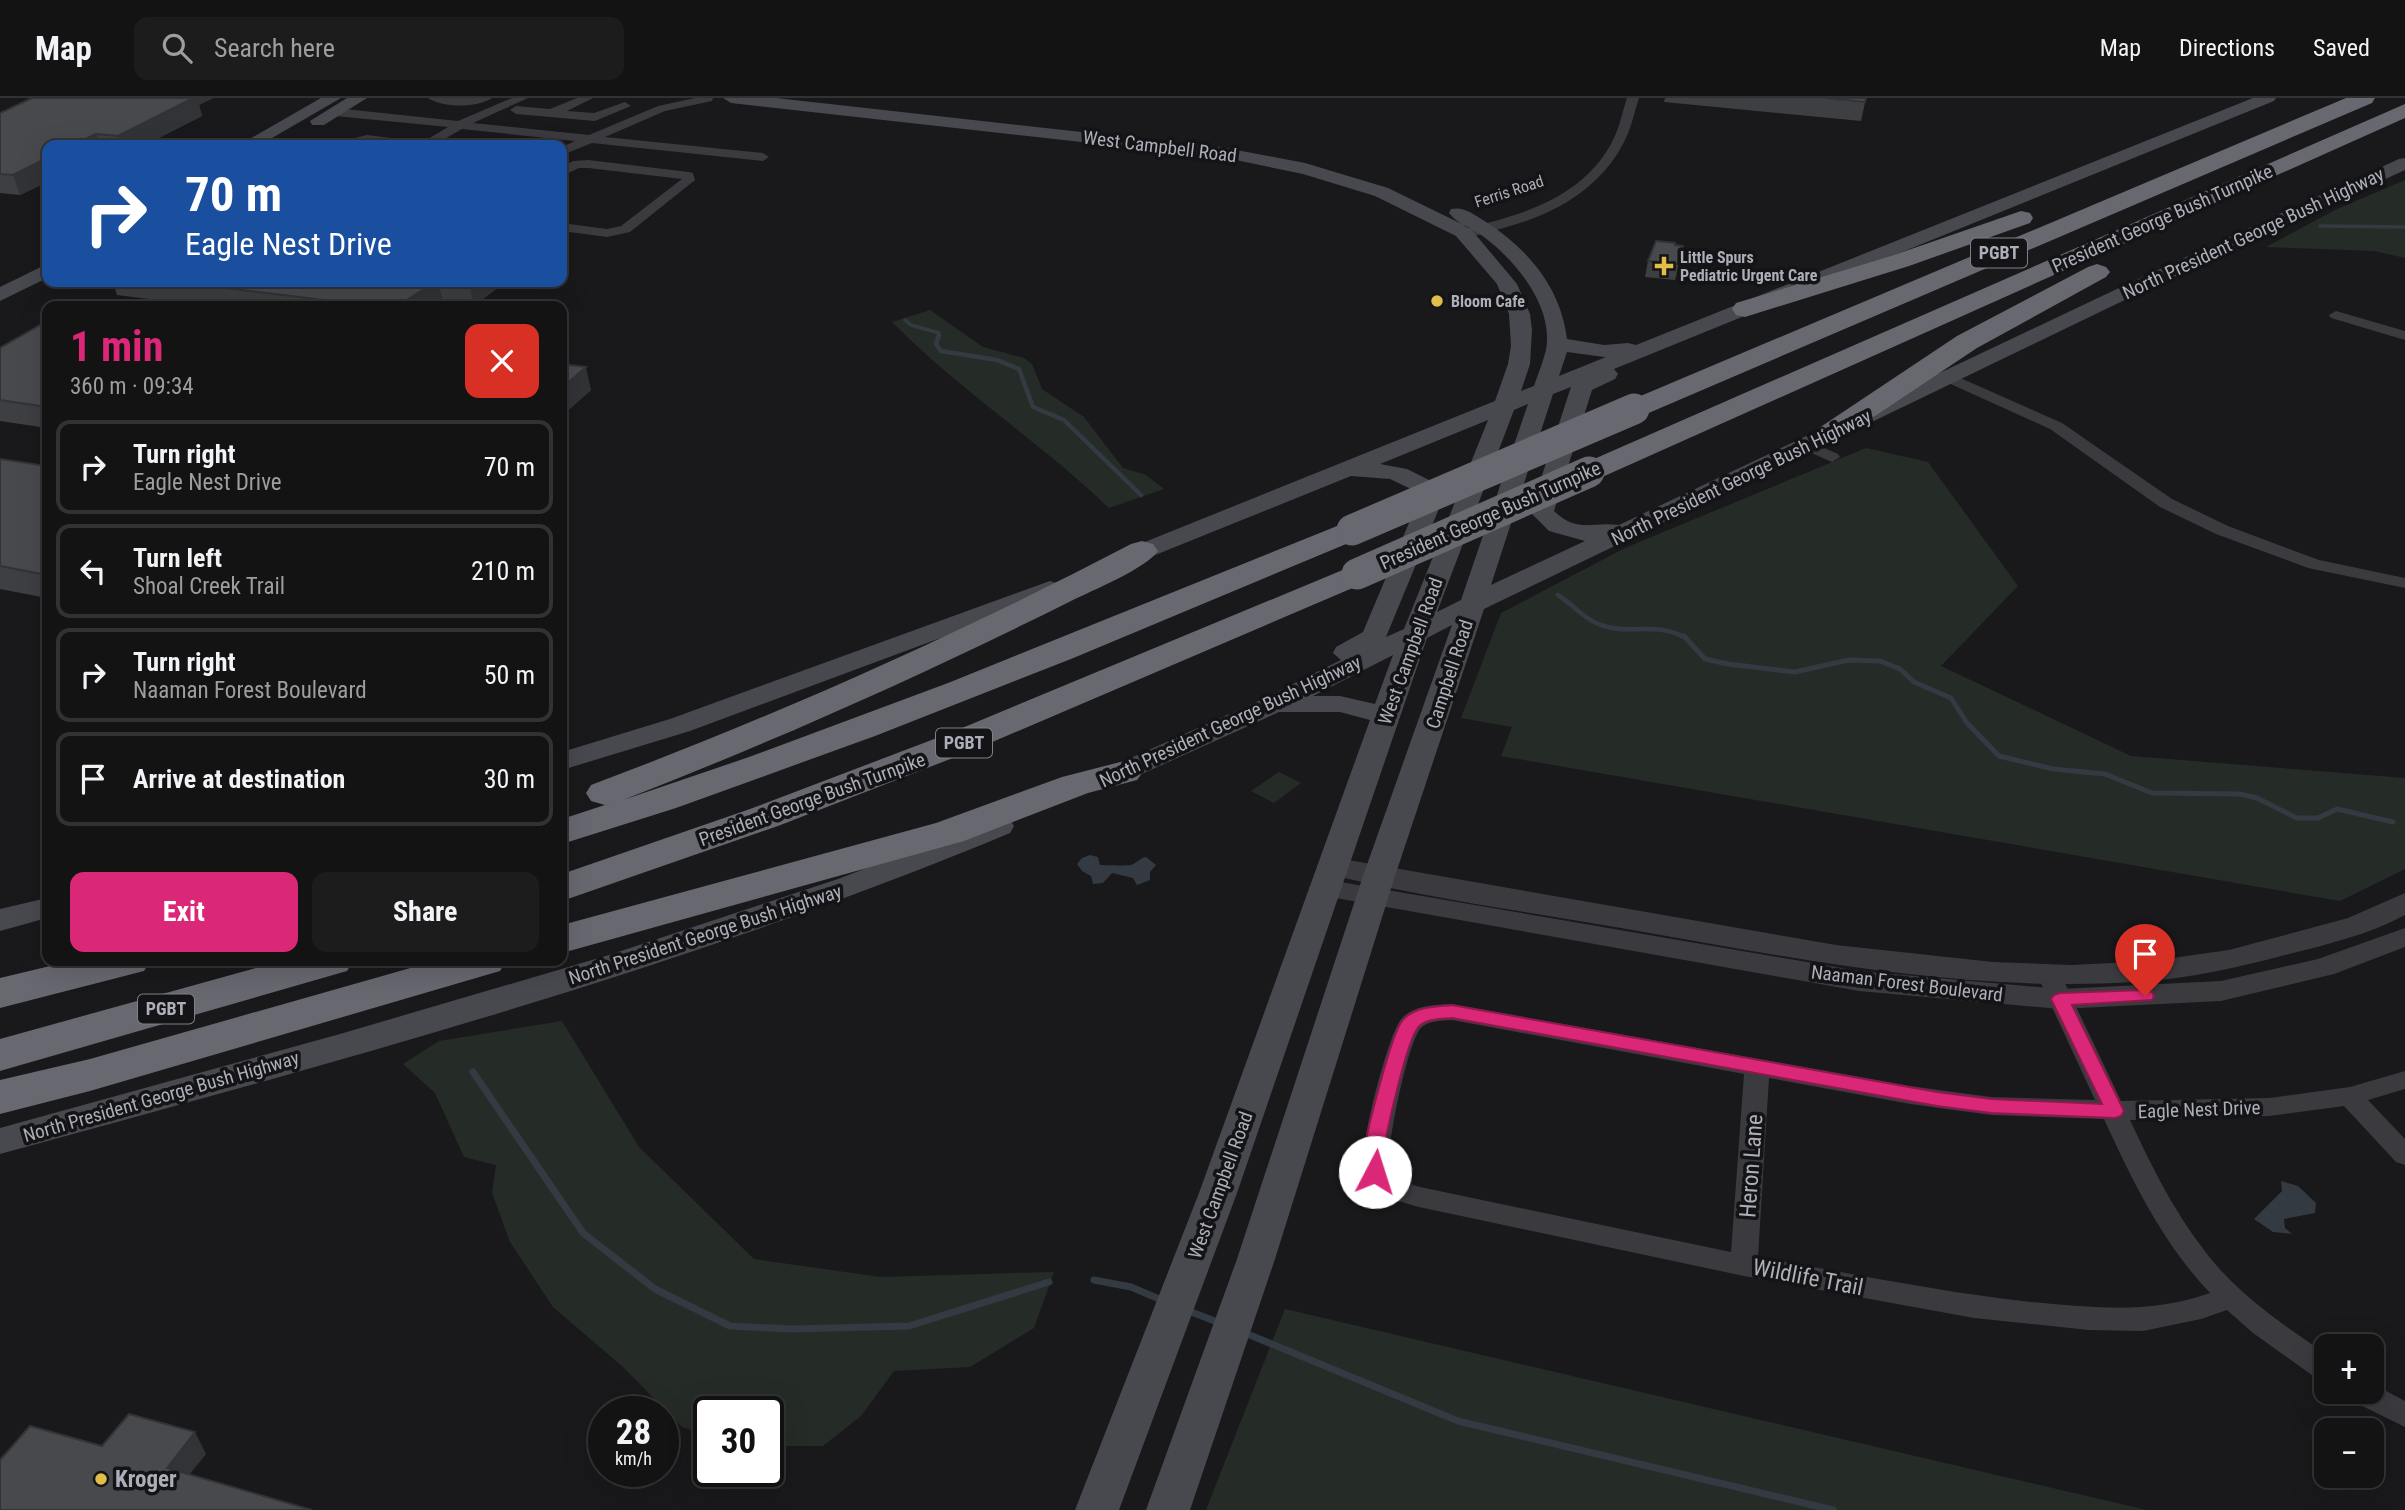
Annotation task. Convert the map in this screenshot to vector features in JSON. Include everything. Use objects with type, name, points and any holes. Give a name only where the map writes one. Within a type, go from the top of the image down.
[{"type":"highway","points":[[1745,310],[2021,219],[2225,133],[2337,98]]},
{"type":"highway","name":"President George Bush Turnpike","points":[[567,830],[858,730],[1045,657],[1352,530],[2364,98]]},
{"type":"highway","name":"President George Bush Turnpike","points":[[567,886],[732,830],[972,740],[1130,674],[2405,110]]},
{"type":"highway","points":[[1822,445],[1967,342],[2171,230],[2213,196]]},
{"type":"highway","points":[[567,808],[780,722],[1064,593],[1142,551]]},
{"type":"highway","points":[[567,938],[950,832],[1075,785],[1124,772]]},
{"type":"highway","points":[[0,993],[109,966]]},
{"type":"highway","name":"PGBT","points":[[0,1055],[313,966]]},
{"type":"highway","points":[[0,1097],[90,1074],[468,966]]},
{"type":"main road","points":[[284,140],[359,98]]},
{"type":"main road","name":"West Campbell Road","points":[[731,98],[1239,155],[1365,185],[1468,227],[1517,255],[1535,277],[1550,308],[1558,344],[1547,387],[1473,604]]},
{"type":"main road","name":"West Campbell Road","points":[[806,98],[1168,135],[1274,150],[1385,179],[1434,200],[1468,227],[1501,274],[1516,302],[1523,327],[1521,362],[1415,633],[1199,1244],[1097,1510]]},
{"type":"main road","points":[[567,759],[680,725],[942,630],[2268,98]]},
{"type":"main road","points":[[257,140],[312,110],[338,108]]},
{"type":"main road","name":"North President George Bush Highway","points":[[0,1140],[170,1095],[678,947],[921,859],[1275,704],[1473,604],[1635,527],[1822,445],[1949,378],[2405,163]]},
{"type":"main road","points":[[0,280],[42,257]]},
{"type":"main road","points":[[0,295],[42,273]]},
{"type":"main road","points":[[1558,344],[1604,351],[1656,345]]},
{"type":"main road","points":[[1635,527],[1583,535],[1555,525],[1542,512],[1582,386],[1656,345]]},
{"type":"main road","points":[[1275,704],[1374,636],[1426,511],[1423,486],[1411,477],[1394,472],[1344,470]]},
{"type":"main road","name":"Campbell Road","points":[[1376,886],[1473,604]]},
{"type":"main road","points":[[1275,704],[1340,704],[1385,715]]},
{"type":"main road","points":[[1168,1510],[1256,1259],[1376,886]]},
{"type":"main road","points":[[0,920],[42,909]]},
{"type":"street","points":[[434,98],[471,102],[486,98]]},
{"type":"street","points":[[433,140],[460,125],[523,98]]},
{"type":"street","points":[[552,113],[587,98]]},
{"type":"street","points":[[516,110],[596,117],[631,108],[598,98]]},
{"type":"street","name":"Ferris Road","points":[[1468,227],[1514,221],[1565,201],[1613,150],[1633,98]]},
{"type":"street","points":[[567,148],[656,112],[706,103],[710,99]]},
{"type":"street","points":[[338,108],[382,119],[395,118],[763,157]]},
{"type":"street","points":[[567,169],[577,164],[588,164],[689,176],[689,180],[625,229],[607,233],[567,228]]},
{"type":"street","points":[[2336,315],[2405,336]]},
{"type":"street","points":[[2371,326],[2405,327]]},
{"type":"street","points":[[1949,378],[2056,426],[2166,503],[2221,530],[2314,564],[2405,583]]},
{"type":"street","name":"Naaman Forest Boulevard","points":[[1327,877],[1715,955],[1859,981],[2055,988],[2221,990],[2323,967],[2405,937]]},
{"type":"street","name":"Naaman Forest Boulevard","points":[[1376,886],[1797,949],[1976,972],[2055,988],[2133,974],[2193,968],[2271,952],[2355,926],[2403,907]]},
{"type":"street","points":[[1715,955],[1791,954],[1797,949]]},
{"type":"street","points":[[2055,988],[2153,1196],[2195,1259],[2231,1297],[2314,1361]]},
{"type":"street","name":"Eagle Nest Drive","points":[[1389,1187],[1375,1172],[1374,1153],[1394,1070],[1409,1025],[1422,1015],[1452,1012],[1910,1095],[1991,1106],[2115,1111],[2269,1107],[2350,1096],[2405,1080]]},
{"type":"street","name":"Heron Lane","points":[[1744,1265],[1757,1068]]},
{"type":"street","points":[[2350,1096],[2405,1155]]},
{"type":"street","name":"Wildlife Trail","points":[[1389,1187],[1419,1197],[1744,1265],[1975,1307],[2089,1319],[2143,1320],[2201,1308],[2231,1297]]},
{"type":"street","points":[[2384,1404],[2405,1415]]},
{"type":"shaded area","points":[[2405,180],[2405,258],[2374,251],[2266,247],[2335,210]]},
{"type":"shaded area","points":[[930,310],[983,347],[1024,358],[1032,364],[1042,389],[1084,417],[1123,468],[1146,475],[1164,489],[1109,508],[944,370],[892,322]]},
{"type":"shaded area","points":[[1866,448],[1928,462],[2018,586],[1941,666],[2131,756],[2405,778],[2405,869],[2340,901],[1501,756],[1512,727],[1461,718],[1501,613],[1625,548]]},
{"type":"shaded area","points":[[1279,772],[1301,783],[1274,803],[1251,791]]},
{"type":"shaded area","points":[[1090,855],[1098,857],[1100,865],[1130,865],[1146,857],[1156,865],[1150,872],[1150,880],[1137,885],[1133,878],[1112,873],[1103,883],[1093,884],[1091,876],[1077,864]]},
{"type":"shaded area","points":[[562,1021],[639,1147],[754,1259],[880,1277],[1054,1272],[1034,1328],[970,1367],[894,1371],[861,1416],[823,1446],[784,1446],[784,1396],[693,1396],[693,1431],[682,1427],[679,1424],[679,1396],[652,1396],[623,1367],[553,1307],[510,1242],[492,1193],[496,1165],[464,1157],[435,1093],[403,1064],[439,1041]]},
{"type":"shaded area","points":[[2281,1181],[2298,1186],[2316,1203],[2315,1213],[2284,1219],[2285,1228],[2292,1234],[2273,1232],[2254,1219],[2282,1191]]},
{"type":"shaded area","points":[[1285,1309],[2147,1510],[1206,1510]]},
{"type":"building","points":[[32,98],[193,98],[118,136],[96,134],[83,140],[42,140],[42,160],[13,175],[0,174],[0,113]]},
{"type":"building","points":[[1825,98],[1866,98],[1865,102]]},
{"type":"building","points":[[1656,241],[1683,246],[1678,264],[1648,261]]},
{"type":"building","points":[[216,287],[427,287],[405,301],[332,301]]},
{"type":"building","points":[[42,324],[42,406],[0,400],[0,348]]},
{"type":"building","points":[[567,365],[586,367],[567,384]]},
{"type":"building","points":[[0,459],[42,465],[42,574],[0,566]]},
{"type":"building","name":"Kroger","points":[[129,1414],[195,1432],[167,1468],[312,1510],[0,1510],[0,1460],[30,1426],[102,1446]]},
{"type":"waterway","points":[[2320,226],[2405,227]]},
{"type":"waterway","points":[[905,320],[911,325],[939,333],[938,336]]},
{"type":"waterway","points":[[939,335],[936,344],[941,351],[997,360],[1019,369],[1033,407],[1064,420],[1141,495]]},
{"type":"waterway","points":[[1558,595],[1585,616],[1604,626],[1664,630],[1686,638]]},
{"type":"waterway","points":[[1686,638],[1705,659],[1795,672],[1849,660],[1880,661],[1900,669],[1914,682],[1951,698],[1967,723],[1999,756],[2053,769],[2105,774],[2152,793],[2240,794],[2257,798],[2297,818],[2318,818],[2337,809],[2393,822]]},
{"type":"waterway","points":[[473,1072],[583,1233],[655,1289],[730,1326],[792,1329],[909,1326],[1049,1282]]},
{"type":"waterway","points":[[1094,1280],[1131,1287],[1164,1301]]},
{"type":"waterway","points":[[1186,1310],[1220,1323]]},
{"type":"waterway","points":[[1245,1333],[1458,1421],[1833,1510]]},
{"type":"place","name":"Little Spurs Pediatric Urgent Care","points":[[1664,266]]},
{"type":"place","name":"Bloom Cafe","points":[[1437,301]]},
{"type":"place","name":"Kroger","points":[[101,1479]]},
{"type":"route","points":[[1375,1172],[1374,1153],[1394,1070],[1409,1025],[1422,1015],[1452,1012],[1937,1099],[1991,1106],[2115,1111],[2060,999],[2145,996]]}]
